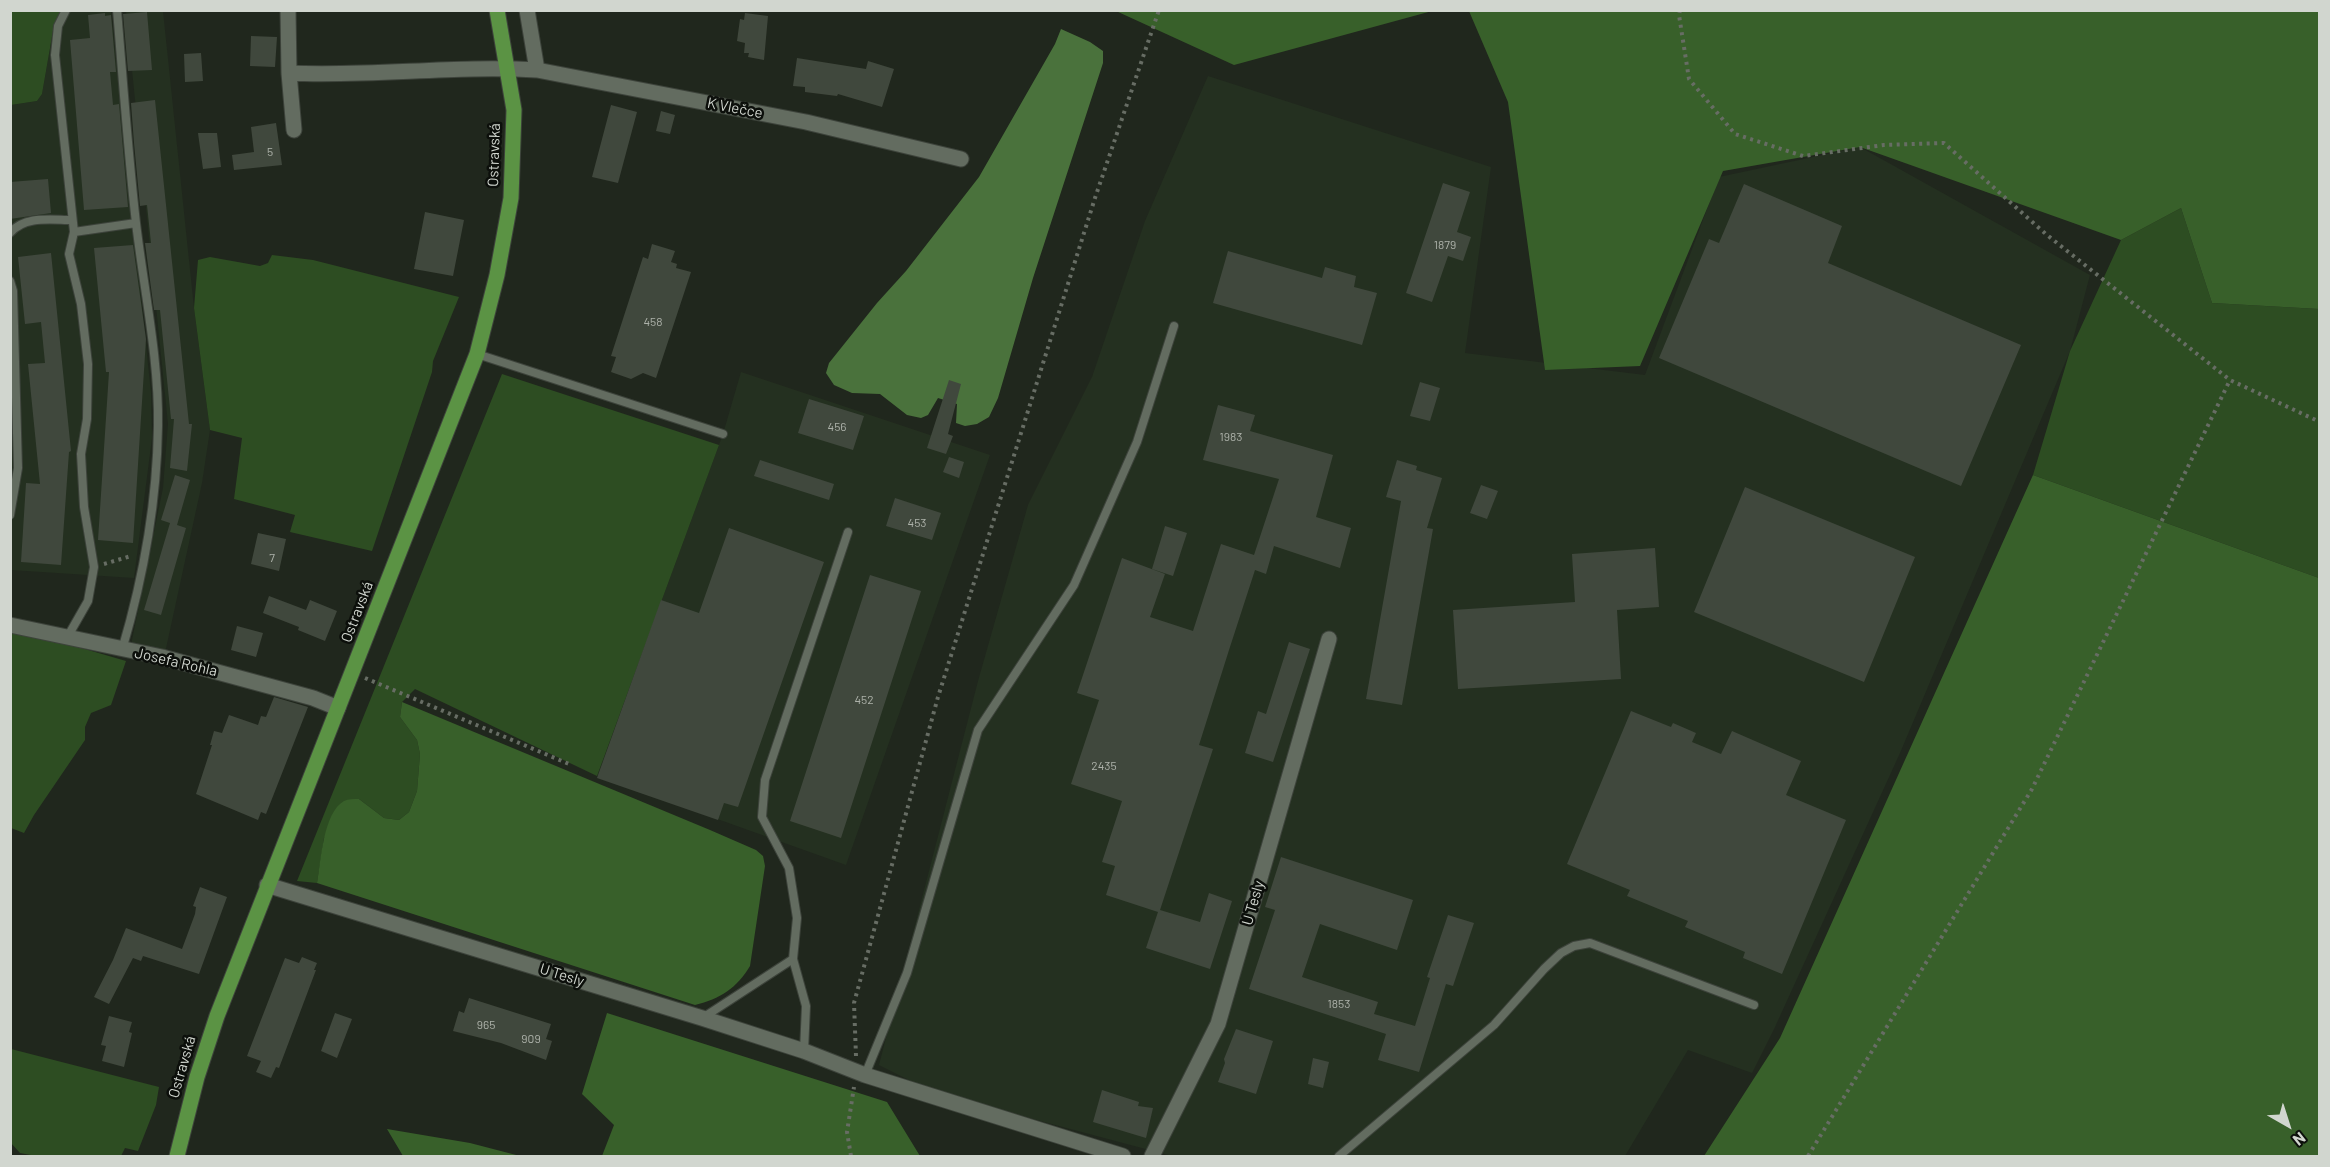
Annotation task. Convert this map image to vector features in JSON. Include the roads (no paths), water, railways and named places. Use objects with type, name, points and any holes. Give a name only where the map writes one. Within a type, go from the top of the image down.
[{"type":"main road","name":"Ostravská","points":[[177,1156],[197,1077],[216,1016],[477,354],[497,275],[511,198],[514,110],[497,10]]},
{"type":"street","points":[[288,10],[289,73],[294,130]]},
{"type":"street","points":[[527,10],[537,70]]},
{"type":"street","points":[[289,73],[331,75],[507,69]]},
{"type":"street","name":"K Vlečce","points":[[507,69],[537,70],[806,122],[961,159]]},
{"type":"street","name":"Josefa Rohla","points":[[10,625],[162,657],[313,698],[338,708]]},
{"type":"street","name":"U Tesly","points":[[1152,1156],[1218,1024],[1329,639]]},
{"type":"street","name":"U Tesly","points":[[267,885],[702,1018],[804,1051],[860,1074],[1123,1156]]},
{"type":"lane","points":[[66,10],[58,26],[55,55],[74,232],[69,254],[81,304],[88,364],[87,419],[81,454],[84,507],[94,567],[88,600],[68,636]]},
{"type":"lane","points":[[117,10],[136,223],[154,353],[158,426],[151,527],[132,616],[122,650]]},
{"type":"lane","points":[[10,233],[13,229],[33,220],[72,220]]},
{"type":"lane","points":[[74,232],[136,223]]},
{"type":"lane","points":[[10,281],[13,291],[18,468],[10,515]]},
{"type":"lane","points":[[860,1074],[907,974],[978,730],[1074,585],[1137,442],[1174,326]]},
{"type":"lane","points":[[477,354],[723,434]]},
{"type":"lane","points":[[804,1051],[806,1006],[793,959],[797,918],[789,868],[762,817],[765,780],[848,532]]},
{"type":"lane","points":[[1339,1156],[1494,1025],[1544,969],[1561,953],[1574,946],[1590,943],[1754,1005]]},
{"type":"lane","points":[[702,1018],[793,959]]}]
